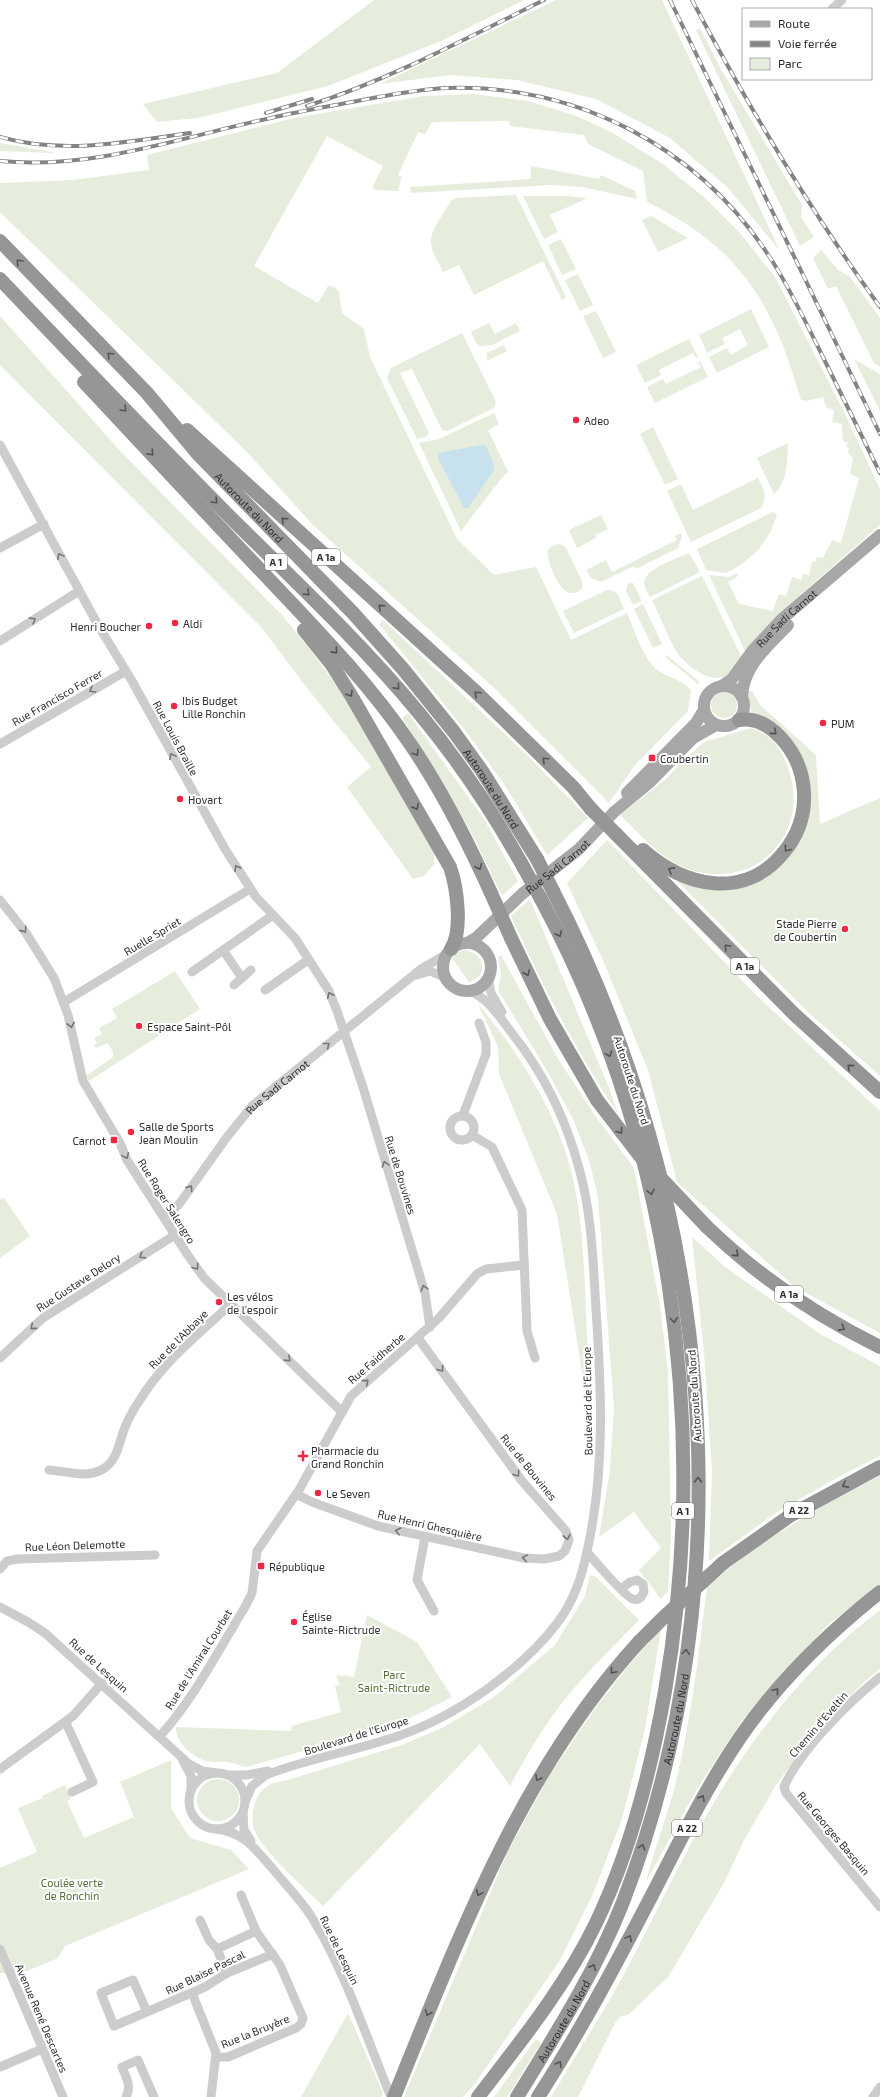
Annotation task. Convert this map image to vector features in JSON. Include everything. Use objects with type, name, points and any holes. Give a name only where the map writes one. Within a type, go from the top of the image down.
[{"type":"highway","name":"Autoroute du Nord","points":[[0,242],[147,393],[193,449],[353,613],[423,693],[489,781],[536,859],[587,959],[618,1037],[653,1145],[670,1214],[685,1298],[695,1388],[698,1448],[697,1536],[693,1594],[682,1681],[660,1787],[644,1842],[622,1904],[590,1973],[560,2027],[517,2097]]},
{"type":"highway","name":"Autoroute du Nord","points":[[0,279],[144,430],[350,637],[397,687],[458,764],[495,818],[524,868],[541,899],[579,977],[611,1059],[639,1146],[658,1227],[672,1309],[682,1405],[684,1487],[680,1580],[667,1677],[651,1761],[626,1849],[607,1898],[582,1948],[552,2000],[478,2097]]},
{"type":"highway","name":"A 1a","points":[[0,292],[340,656],[392,719],[445,800],[555,1028],[597,1100],[640,1156],[707,1227],[744,1261],[824,1317],[880,1347]]},
{"type":"highway","name":"A 1a","points":[[147,393],[476,692],[594,806],[794,1014],[880,1092]]},
{"type":"highway","points":[[223,530],[332,665],[362,713],[447,861],[454,881],[458,929],[456,939],[449,951]]},
{"type":"highway","points":[[618,831],[661,864],[679,875],[698,881],[718,884],[738,882],[757,875],[773,864],[790,844],[798,828],[804,802],[803,778],[793,753],[777,734],[769,727],[756,721],[739,720]]},
{"type":"highway","name":"A 22","points":[[392,2097],[468,1917],[511,1826],[541,1773],[574,1721],[638,1642],[723,1563],[791,1515],[880,1467]]},
{"type":"highway","name":"A 22","points":[[538,2097],[604,1986],[698,1806],[741,1736],[764,1706],[806,1658],[832,1632],[880,1592]]},
{"type":"main road","name":"Rue Sadi Carnot","points":[[722,686],[732,679],[753,650],[782,619],[880,535]]},
{"type":"main road","name":"Rue Sadi Carnot","points":[[742,697],[744,681],[755,661],[856,556]]},
{"type":"main road","points":[[722,686],[734,689],[742,697],[744,709],[739,720],[730,726],[716,725],[708,719],[704,710],[704,702],[708,694],[714,688],[722,686]]},
{"type":"main road","name":"Rue Sadi Carnot","points":[[614,812],[628,792],[696,723],[704,710]]},
{"type":"main road","name":"Rue Sadi Carnot","points":[[467,943],[476,938],[522,894],[579,849],[614,812],[648,784],[693,738],[716,725]]},
{"type":"main road","name":"Rue Sadi Carnot","points":[[488,956],[490,933],[498,917]]},
{"type":"main road","points":[[467,943],[480,946],[488,956],[491,965],[488,977],[479,987],[468,990],[454,987],[446,978],[443,966],[449,951],[460,944],[467,943]]},
{"type":"street","points":[[833,8],[842,0]]},
{"type":"street","name":"Rue Louis Braille","points":[[0,445],[79,591],[126,671],[200,808],[250,889],[273,915],[292,933],[329,991],[344,1031]]},
{"type":"street","points":[[0,465],[8,460]]},
{"type":"street","points":[[0,548],[44,524]]},
{"type":"street","points":[[0,641],[79,591]]},
{"type":"street","name":"Rue Francisco Ferrer","points":[[0,744],[126,671]]},
{"type":"street","name":"Ruelle Spriet","points":[[64,1002],[250,889]]},
{"type":"street","name":"Rue Roger Salengro","points":[[0,900],[23,928],[44,961],[64,1002],[85,1085],[120,1143],[127,1160],[175,1235],[204,1278],[230,1305],[342,1412]]},
{"type":"street","points":[[192,972],[273,915]]},
{"type":"street","points":[[222,950],[242,978]]},
{"type":"street","name":"Rue Sadi Carnot","points":[[163,1216],[171,1212],[180,1203],[227,1137],[252,1106],[424,967],[449,951]]},
{"type":"street","points":[[265,990],[308,960]]},
{"type":"street","points":[[234,985],[252,970]]},
{"type":"street","name":"Rue Sadi Carnot","points":[[412,977],[430,971],[446,978]]},
{"type":"street","name":"Boulevard de l'Europe","points":[[283,1768],[410,1732],[451,1711],[489,1686],[524,1658],[559,1621],[575,1594],[587,1552],[599,1474],[602,1410],[589,1213],[580,1171],[568,1133],[547,1088],[516,1038],[491,993],[488,977]]},
{"type":"street","name":"Boulevard de l'Europe","points":[[468,990],[485,1000],[516,1038]]},
{"type":"street","points":[[463,1115],[486,1054],[486,1042],[479,1023]]},
{"type":"street","name":"Rue de Bouvines","points":[[344,1031],[425,1293],[430,1327]]},
{"type":"street","points":[[463,1115],[473,1121],[475,1127],[472,1135],[468,1139],[460,1140],[451,1134],[450,1128],[455,1117],[463,1115]]},
{"type":"street","points":[[472,1135],[492,1147],[522,1210],[522,1264],[527,1332],[535,1358]]},
{"type":"street","name":"Rue Gustave Delory","points":[[0,1358],[43,1318],[175,1235]]},
{"type":"street","name":"Rue Faidherbe","points":[[252,1593],[257,1551],[296,1494],[342,1412],[355,1392],[430,1327],[477,1274],[486,1270],[522,1264]]},
{"type":"street","name":"Rue de l'Abbaye","points":[[49,1470],[82,1474],[96,1472],[106,1467],[116,1454],[128,1422],[151,1383],[171,1359],[230,1305]]},
{"type":"street","name":"Rue de Bouvines","points":[[418,1338],[522,1481],[566,1531],[569,1543],[563,1554]]},
{"type":"street","name":"Rue Henri Ghesquière","points":[[296,1494],[357,1519],[425,1537],[529,1558],[550,1559],[563,1554]]},
{"type":"street","points":[[425,1537],[417,1580],[434,1611]]},
{"type":"street","points":[[587,1552],[621,1589]]},
{"type":"street","name":"Rue Léon Delemotte","points":[[0,1569],[8,1561],[18,1559],[156,1555]]},
{"type":"street","name":"Rue de l'Amiral Courbet","points":[[160,1736],[178,1716],[195,1692],[252,1593]]},
{"type":"street","name":"Rue de Lesquin","points":[[0,1608],[39,1629],[102,1683],[197,1769],[220,1774]]},
{"type":"street","name":"Chemin d'Eveltin","points":[[786,1793],[784,1787],[803,1757],[860,1693],[880,1677]]},
{"type":"street","points":[[0,1769],[66,1723],[78,1712],[102,1683]]},
{"type":"street","points":[[66,1723],[93,1782],[72,1792]]},
{"type":"street","name":"Rue de Lesquin","points":[[175,1750],[190,1776],[190,1793]]},
{"type":"street","points":[[283,1768],[255,1782],[249,1790],[244,1805],[235,1822],[229,1826],[217,1829],[206,1826],[196,1819],[190,1809],[190,1793],[199,1780],[205,1776],[220,1774],[247,1775],[283,1768]]},
{"type":"street","points":[[220,1774],[231,1777],[239,1784],[244,1794],[244,1805]]},
{"type":"street","name":"Rue Georges Basquin","points":[[786,1793],[880,1907]]},
{"type":"street","name":"Rue de Lesquin","points":[[244,1805],[244,1830],[256,1849],[301,1902],[319,1930],[340,1974],[392,2097]]},
{"type":"street","name":"Rue de Lesquin","points":[[217,1829],[239,1834],[256,1849]]},
{"type":"street","name":"Rue la Bruyère","points":[[217,2058],[228,2057],[296,2028],[301,2024],[302,2018],[301,2012],[280,1965],[256,1931],[241,1895]]},
{"type":"street","points":[[200,1920],[209,1940],[217,1949],[227,1973]]},
{"type":"street","points":[[217,1949],[256,1931]]},
{"type":"street","name":"Avenue René Descartes","points":[[0,1949],[62,2097]]},
{"type":"street","name":"Rue Blaise Pascal","points":[[147,2012],[133,1980],[101,1993],[114,2026],[192,1993],[212,1983],[227,1973],[273,1954]]},
{"type":"street","points":[[192,1993],[217,2058],[211,2097]]},
{"type":"street","points":[[0,2067],[42,2049]]},
{"type":"street","points":[[126,2097],[130,2089],[122,2066],[138,2060],[154,2097]]},
{"type":"street","points":[[874,2097],[880,2087]]},
{"type":"green space","points":[[374,0],[524,0],[441,41],[328,86],[198,118],[157,122],[143,104],[277,73]]},
{"type":"green space","points":[[556,0],[662,0],[780,251],[728,188],[670,138],[596,99],[517,80],[450,75],[380,84]]},
{"type":"green space","points":[[700,28],[722,71],[802,205],[801,217],[814,237],[800,246],[696,30]]},
{"type":"green space","points":[[474,94],[528,101],[574,115],[611,132],[663,164],[705,198],[740,233],[775,277],[845,414],[880,489],[880,525],[800,595],[745,651],[709,575],[729,577],[737,573],[738,576],[728,582],[739,604],[773,611],[779,594],[786,596],[792,577],[801,580],[803,574],[809,575],[812,562],[815,562],[817,557],[823,558],[832,540],[841,543],[859,478],[850,474],[853,458],[848,453],[849,448],[846,446],[848,443],[843,441],[842,424],[832,422],[834,410],[826,407],[823,397],[806,401],[801,400],[778,334],[764,307],[748,282],[729,259],[706,238],[679,219],[647,202],[643,171],[588,144],[584,135],[510,126],[509,121],[432,122],[425,134],[418,132],[398,175],[402,177],[398,191],[377,190],[372,188],[383,166],[327,136],[254,266],[318,303],[328,286],[334,287],[339,292],[342,313],[364,329],[370,357],[457,539],[494,575],[536,567],[571,640],[627,613],[644,653],[654,667],[664,674],[679,681],[691,690],[688,711],[635,765],[609,803],[492,686],[313,525],[246,451],[0,212],[0,183],[73,180],[149,170],[147,155],[294,118],[424,96]]},
{"type":"green space","points":[[0,143],[57,153],[0,151]]},
{"type":"green space","points":[[531,166],[599,179],[601,175],[635,191],[637,199],[582,187],[551,185],[411,193],[410,187],[531,179]]},
{"type":"green space","points":[[516,195],[566,297],[562,300],[543,261],[474,295],[459,265],[443,272],[434,254],[431,238],[438,221],[451,201],[456,198]]},
{"type":"green space","points":[[523,196],[568,196],[588,198],[550,215],[558,232],[544,239]]},
{"type":"green space","points":[[651,216],[688,238],[658,252],[642,220]]},
{"type":"green space","points":[[561,239],[576,269],[562,275],[548,245]]},
{"type":"green space","points":[[821,250],[838,270],[850,277],[880,318],[880,367],[874,363],[836,286],[828,289],[813,258]]},
{"type":"green space","points":[[578,274],[593,305],[580,311],[565,280]]},
{"type":"green space","points":[[751,309],[769,347],[717,373],[709,357],[727,348],[731,355],[748,345],[740,329],[722,338],[725,344],[707,353],[699,335]]},
{"type":"green space","points":[[596,311],[616,352],[603,358],[583,316]]},
{"type":"green space","points":[[0,316],[121,452],[281,614],[309,648],[344,696],[434,853],[434,864],[424,876],[413,879],[347,787],[371,767],[307,688],[262,628],[0,365]]},
{"type":"green space","points":[[489,323],[495,334],[516,323],[520,331],[492,345],[480,346],[476,343],[471,332]]},
{"type":"green space","points":[[462,333],[496,402],[494,408],[447,431],[442,430],[412,369],[400,373],[429,433],[426,437],[417,439],[387,378],[391,368]]},
{"type":"green space","points":[[689,339],[698,357],[696,358],[693,353],[659,370],[661,375],[645,383],[636,365]]},
{"type":"green space","points":[[504,345],[507,351],[487,361],[487,353]]},
{"type":"green space","points":[[854,359],[880,374],[880,411]]},
{"type":"green space","points":[[700,361],[708,377],[655,403],[647,387],[663,379],[666,384],[701,367],[698,362]]},
{"type":"green space","points":[[494,413],[499,424],[488,430],[508,472],[504,475],[461,531],[419,443],[439,439]]},
{"type":"green space","points":[[653,427],[678,479],[665,485],[640,434]]},
{"type":"green space","points":[[788,443],[786,470],[779,489],[774,494],[757,458]]},
{"type":"green space","points":[[758,478],[765,496],[761,508],[691,542],[667,491],[681,484],[693,510]]},
{"type":"green space","points":[[773,512],[777,515],[771,531],[759,549],[742,564],[726,573],[706,570],[697,549]]},
{"type":"green space","points":[[601,515],[608,529],[595,535],[596,538],[577,548],[569,530]]},
{"type":"green space","points":[[681,533],[682,536],[678,548],[636,569],[634,566],[601,582],[591,578],[586,570],[606,560],[612,572],[677,540],[675,536]]},
{"type":"green space","points":[[558,544],[564,546],[567,550],[582,581],[582,588],[575,593],[569,593],[563,588],[553,573],[548,556],[548,550],[552,546]]},
{"type":"green space","points":[[689,553],[700,572],[650,597],[644,583],[645,578],[649,573],[670,561]]},
{"type":"green space","points":[[702,576],[741,656],[731,672],[726,676],[719,678],[706,676],[699,672],[687,664],[678,654],[652,600]]},
{"type":"green space","points":[[628,583],[633,583],[642,601],[633,605],[626,591]]},
{"type":"green space","points":[[607,590],[617,593],[624,609],[574,633],[563,611]]},
{"type":"green space","points":[[643,604],[662,644],[653,648],[634,609]]},
{"type":"green space","points":[[383,620],[527,755],[588,818],[547,855],[504,784],[465,730],[379,624]]},
{"type":"green space","points":[[666,655],[700,682],[698,684],[666,658]]},
{"type":"green space","points":[[747,691],[752,691],[760,705],[816,755],[820,824],[880,798],[880,1076],[808,1012],[675,879],[721,889],[792,851],[807,775],[752,715]]},
{"type":"green space","points":[[724,692],[733,696],[737,705],[733,714],[724,718],[715,714],[711,705],[715,696]]},
{"type":"green space","points":[[408,713],[484,819],[518,881],[502,896],[475,840],[445,785],[402,718]]},
{"type":"green space","points":[[751,728],[767,736],[779,749],[785,760],[793,788],[792,814],[784,837],[769,855],[749,868],[726,874],[700,872],[673,862],[652,846],[620,815],[666,779],[704,742]]},
{"type":"green space","points":[[607,840],[756,995],[880,1111],[880,1333],[795,1287],[677,1182],[648,1070],[602,958],[567,883]]},
{"type":"green space","points":[[530,899],[609,1088],[618,1114],[560,1017],[511,916]]},
{"type":"green space","points":[[464,950],[477,955],[482,964],[480,974],[476,979],[469,982],[452,958],[457,952]]},
{"type":"green space","points":[[501,955],[557,1057],[594,1114],[634,1168],[660,1306],[668,1372],[671,1535],[668,1591],[661,1599],[639,1570],[661,1548],[634,1512],[599,1537],[610,1470],[614,1408],[598,1197],[589,1160],[573,1119],[549,1074],[498,990],[501,975],[498,957]]},
{"type":"green space","name":"Espace Saint-Pôl","points":[[175,971],[200,1009],[89,1081],[86,1076],[113,1057],[113,1052],[108,1043],[96,1048],[94,1045],[97,1043],[94,1038],[102,1034],[99,1028],[117,1018],[112,1009]]},
{"type":"green space","points":[[478,1004],[505,1038],[530,1076],[552,1117],[567,1157],[572,1176],[580,1216],[582,1236],[593,1442],[557,1214],[499,1074],[498,1047]]},
{"type":"green space","points":[[4,1198],[30,1236],[0,1258],[0,1200]]},
{"type":"green space","points":[[692,1237],[725,1267],[820,1334],[880,1366],[880,1456],[842,1475],[777,1512],[709,1561],[712,1471],[704,1352]]},
{"type":"green space","points":[[880,1476],[880,1584],[828,1625],[782,1673],[741,1722],[697,1789],[646,1882],[681,1761],[694,1686],[707,1586],[756,1547],[824,1505]]},
{"type":"green space","points":[[590,1575],[595,1576],[639,1620],[589,1672],[554,1713],[510,1786],[480,1744],[323,1906],[294,1879],[272,1855],[256,1834],[253,1825],[253,1814],[257,1797],[260,1793],[267,1786],[276,1782],[402,1745],[444,1727],[494,1697],[555,1645],[585,1596]]},
{"type":"green space","points":[[880,1610],[880,1669],[864,1682],[803,1748],[776,1785],[744,1840],[725,1881],[668,1977],[628,2015],[621,2016],[615,2023],[578,2097],[551,2097],[612,1996],[700,1827],[737,1766],[757,1737],[802,1682],[853,1632]]},
{"type":"green space","name":"Parc Saint-Rictrude","points":[[367,1615],[417,1642],[452,1697],[396,1725],[246,1767],[228,1762],[203,1760],[193,1755],[184,1747],[176,1732],[176,1727],[291,1731],[292,1726],[341,1712],[335,1686],[340,1686],[336,1675],[354,1677]]},
{"type":"green space","points":[[661,1629],[645,1729],[622,1819],[593,1894],[560,1960],[474,2085],[463,2097],[404,2097],[508,1851],[551,1773],[596,1707],[629,1665]]},
{"type":"green space","name":"Coulée verte de Ronchin","points":[[171,1760],[171,1808],[190,1838],[231,1850],[249,1869],[65,1946],[58,1958],[20,1974],[0,1973],[0,1868],[37,1852],[18,1808],[43,1798],[42,1796],[65,1785],[71,1799],[67,1801],[84,1838],[134,1817],[120,1782]]},
{"type":"green space","points":[[218,1779],[233,1785],[239,1800],[233,1815],[218,1821],[203,1815],[197,1800],[203,1785]]},
{"type":"green space","points":[[348,2013],[383,2093],[381,2097],[301,2097]]},
{"type":"green space","points":[[536,2039],[541,2043],[507,2097],[494,2097]]},
{"type":"water","points":[[482,445],[486,446],[494,465],[494,470],[468,508],[464,508],[438,458],[438,453]]},
{"type":"railway","points":[[307,106],[338,96],[398,71],[544,0]]},
{"type":"railway","points":[[670,0],[880,434]]},
{"type":"railway","points":[[692,0],[735,79],[781,157],[829,233],[880,307]]},
{"type":"railway","points":[[0,161],[35,163],[69,161],[103,156],[137,150],[294,113],[394,94],[447,88],[495,90],[542,97],[587,111],[630,130],[670,154],[707,183],[740,217],[769,256],[790,291],[880,473]]},
{"type":"railway","points":[[266,113],[312,99]]},
{"type":"railway","points":[[0,137],[47,145],[71,146],[119,143],[190,133]]},
{"type":"place","name":"Adeo","points":[[576,420]]},
{"type":"place","name":"Aldi","points":[[175,623]]},
{"type":"place","name":"Henri Boucher","points":[[149,626]]},
{"type":"place","name":"Ibis Budget Lille Ronchin","points":[[174,706]]},
{"type":"place","name":"PUM","points":[[823,723]]},
{"type":"place","name":"Coubertin","points":[[652,758]]},
{"type":"place","name":"Hovart","points":[[180,799]]},
{"type":"place","name":"Stade Pierre de Coubertin","points":[[845,929]]},
{"type":"place","name":"Espace Saint-Pôl","points":[[139,1026]]},
{"type":"place","name":"Salle de Sports Jean Moulin","points":[[131,1132]]},
{"type":"place","name":"Carnot","points":[[114,1140]]},
{"type":"place","name":"Les vélos de l'espoir","points":[[219,1302]]},
{"type":"place","name":"Pharmacie du Grand Ronchin","points":[[303,1456]]},
{"type":"place","name":"Le Seven","points":[[318,1493]]},
{"type":"place","name":"République","points":[[261,1566]]},
{"type":"place","name":"Église Sainte-Rictrude","points":[[294,1622]]}]
